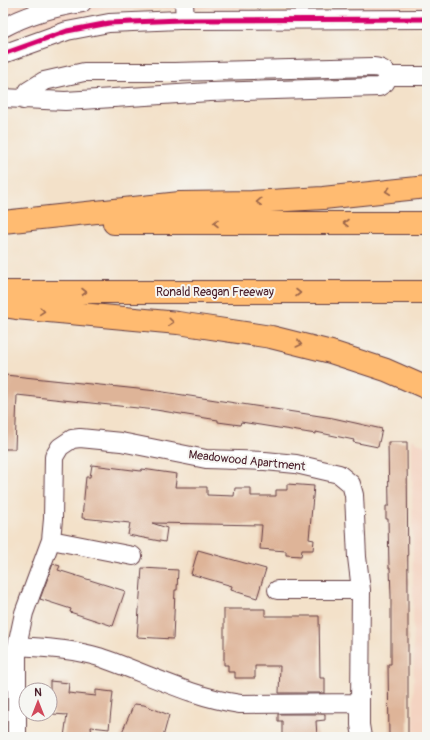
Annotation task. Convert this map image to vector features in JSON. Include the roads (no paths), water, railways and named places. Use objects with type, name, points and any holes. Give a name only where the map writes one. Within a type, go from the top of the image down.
[{"type":"highway","points":[[3,222],[180,203],[252,202],[323,198],[427,187]]},
{"type":"highway","points":[[3,222],[427,222]]},
{"type":"highway","name":"Ronald Reagan Freeway","points":[[3,292],[427,292]]},
{"type":"highway","points":[[3,306],[178,323],[271,337],[345,356],[386,370],[427,388]]},
{"type":"street","points":[[3,28],[20,19],[49,9],[82,3]]},
{"type":"street","points":[[3,54],[67,31],[109,23],[185,12],[427,19]]},
{"type":"street","points":[[23,100],[28,92],[44,81],[84,72],[174,72],[373,67],[385,70],[389,76]]},
{"type":"street","points":[[389,76],[427,76]]},
{"type":"street","points":[[3,98],[65,101],[210,92],[379,87],[385,83],[389,76]]},
{"type":"street","name":"Meadowood Apartment","points":[[17,737],[17,646],[24,614],[51,540],[53,519],[54,457],[60,447],[72,439],[80,438],[121,442],[206,459],[265,461],[296,464],[338,474],[351,484],[354,495],[357,557],[361,590],[360,725],[362,737]]},
{"type":"street","points":[[51,540],[133,556]]},
{"type":"street","points":[[277,590],[361,590]]},
{"type":"street","points":[[17,646],[66,650],[97,657],[202,696],[223,702],[240,704],[360,703]]}]
